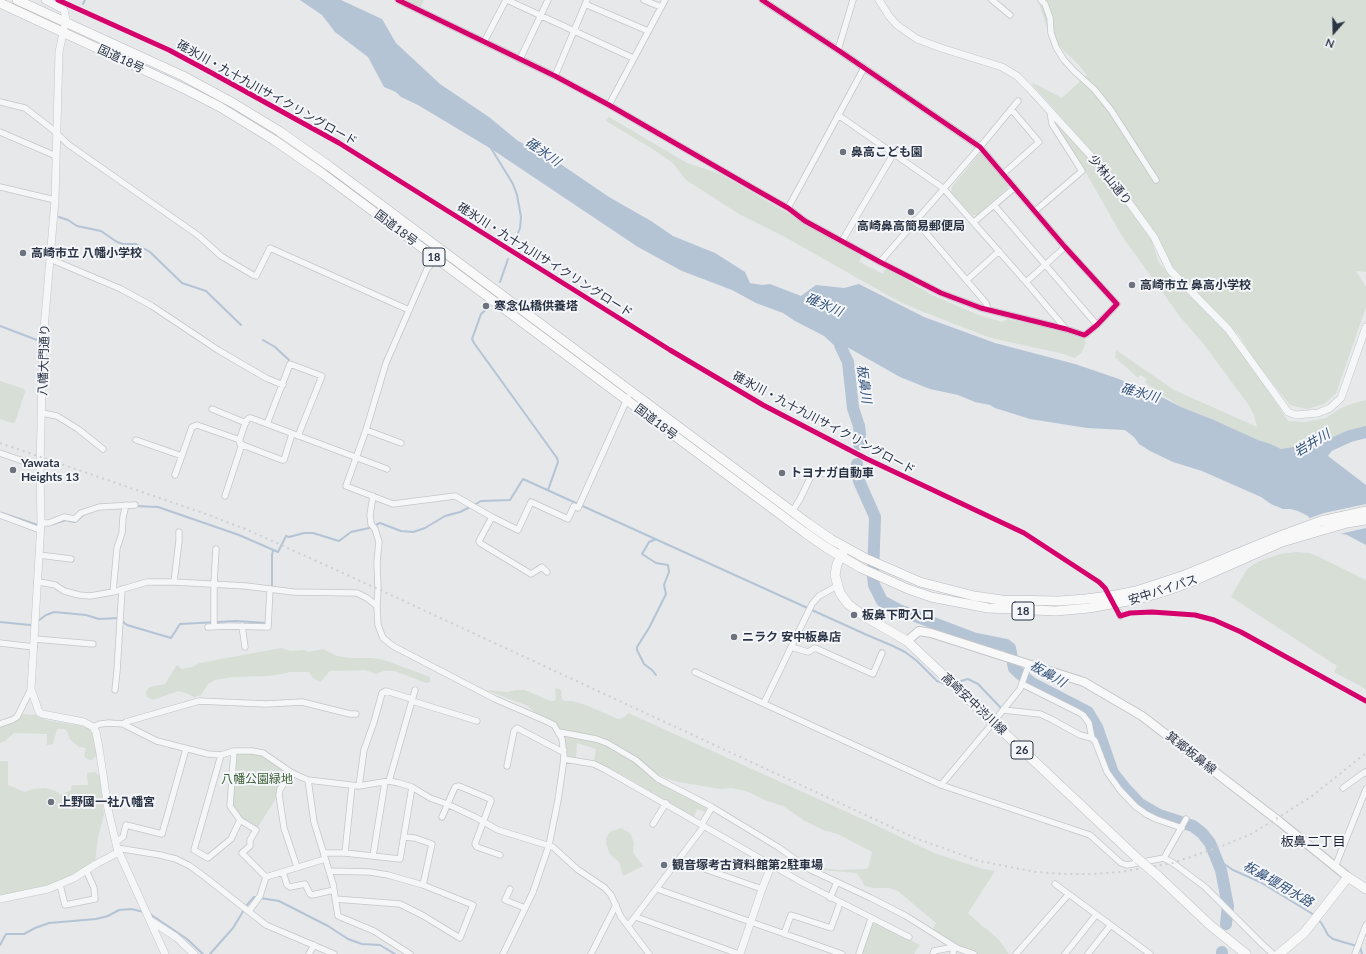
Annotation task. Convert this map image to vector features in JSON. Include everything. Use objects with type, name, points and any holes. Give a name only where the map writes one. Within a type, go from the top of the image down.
[{"type":"main road","name":"国道18号","points":[[17,0],[183,76],[256,116],[329,166],[631,390],[792,512],[832,540],[846,547]]},
{"type":"main road","name":"国道18号","points":[[0,3],[185,89],[220,107],[251,126],[323,174],[804,532],[841,556]]},
{"type":"main road","name":"安中バイパス","points":[[846,547],[880,565],[920,582],[942,589],[1002,600],[1059,601],[1086,599],[1136,591],[1185,575],[1320,521],[1366,511]]},
{"type":"main road","name":"安中バイパス","points":[[841,556],[879,577],[908,589],[938,598],[988,608],[1028,611],[1056,611],[1089,608],[1139,599],[1196,580],[1282,542],[1366,520]]},
{"type":"main road","name":"高崎安中渋川線","points":[[846,547],[837,564],[834,575],[837,586],[845,600],[853,609],[907,641],[1210,925],[1246,954]]},
{"type":"main road","name":"箕郷板鼻線","points":[[907,641],[919,631],[923,631],[1016,660],[1028,668],[1084,682],[1142,716],[1280,822],[1348,877]]},
{"type":"main road","points":[[1283,953],[1304,933],[1348,877],[1366,889]]},
{"type":"street","points":[[45,0],[64,10],[66,23]]},
{"type":"street","points":[[398,0],[555,76],[609,105],[788,208],[804,221],[941,293],[988,310],[1066,329],[1084,335],[1097,325],[1117,304],[1065,247],[980,147],[762,0]]},
{"type":"street","points":[[484,42],[506,0],[634,58]]},
{"type":"street","points":[[520,59],[548,0]]},
{"type":"street","points":[[644,0],[661,7]]},
{"type":"street","points":[[609,105],[665,0]]},
{"type":"street","points":[[838,50],[853,0]]},
{"type":"street","name":"少林山通り","points":[[879,0],[889,16],[907,33],[926,43],[1010,70],[1029,88],[1112,179],[1154,237],[1170,270],[1228,329],[1288,412],[1296,415],[1318,413],[1330,408],[1341,398],[1366,327]]},
{"type":"street","points":[[992,0],[1010,15]]},
{"type":"street","points":[[1040,0],[1045,4],[1050,18],[1051,32],[1056,47],[1064,60],[1094,89],[1111,110],[1156,180]]},
{"type":"street","points":[[555,76],[586,2],[648,31]]},
{"type":"street","name":"八幡大門通り","points":[[31,689],[40,527],[43,341],[55,200],[59,52],[66,23]]},
{"type":"street","points":[[788,208],[864,68]]},
{"type":"street","points":[[880,262],[1018,101]]},
{"type":"street","points":[[0,102],[25,108],[69,145],[199,236],[221,256],[253,275],[256,276],[270,248],[409,310]]},
{"type":"street","points":[[1003,174],[1040,142],[1011,109]]},
{"type":"street","points":[[1035,211],[1082,171],[1052,124],[1050,111]]},
{"type":"street","points":[[838,115],[943,188],[1066,329]]},
{"type":"street","points":[[0,132],[56,156]]},
{"type":"street","points":[[842,241],[894,153]]},
{"type":"street","points":[[0,187],[55,200]]},
{"type":"street","points":[[974,222],[1014,188]]},
{"type":"street","points":[[994,206],[1046,264],[1097,325]]},
{"type":"street","points":[[915,220],[986,303],[988,310]]},
{"type":"street","points":[[1026,282],[1065,247]]},
{"type":"street","points":[[442,250],[427,270],[386,363],[366,430],[346,486],[393,504],[455,496],[518,530],[531,502],[568,519],[574,506],[578,508],[631,390]]},
{"type":"street","points":[[967,280],[999,251]]},
{"type":"street","points":[[50,259],[121,289],[152,306],[218,350],[266,378],[283,385]]},
{"type":"street","points":[[175,475],[192,427],[196,425],[284,460],[322,376],[290,364],[267,424]]},
{"type":"street","points":[[212,409],[246,423]]},
{"type":"street","points":[[42,413],[57,416],[78,429],[103,449]]},
{"type":"street","points":[[225,496],[246,423],[249,418],[386,469]]},
{"type":"street","points":[[366,430],[401,443]]},
{"type":"street","points":[[136,440],[182,456]]},
{"type":"street","points":[[0,453],[40,467]]},
{"type":"street","points":[[792,512],[813,472],[839,475],[847,474]]},
{"type":"street","points":[[373,496],[370,515],[379,542],[377,562],[377,606],[379,630],[383,638],[393,646],[495,699],[554,725],[562,739],[564,759],[558,800],[549,844],[533,892],[503,954]]},
{"type":"street","points":[[0,515],[40,527],[64,517],[75,519],[81,513],[99,507],[135,504]]},
{"type":"street","points":[[113,592],[117,548],[122,533],[123,517],[126,505]]},
{"type":"street","points":[[492,517],[479,541],[480,543],[531,574],[542,567],[546,572]]},
{"type":"street","points":[[174,582],[180,541],[179,532]]},
{"type":"street","points":[[216,549],[211,626],[268,627],[270,589]]},
{"type":"street","points":[[39,555],[71,559]]},
{"type":"street","points":[[37,582],[45,582],[55,585],[79,595],[96,596],[147,582],[214,583],[293,592],[356,593],[367,598],[377,606]]},
{"type":"street","points":[[764,704],[815,600],[819,596],[837,586]]},
{"type":"street","points":[[115,690],[122,589]]},
{"type":"street","points":[[242,626],[245,647]]},
{"type":"street","points":[[0,643],[93,644]]},
{"type":"street","points":[[791,647],[808,652],[815,648],[873,674],[882,653]]},
{"type":"street","points":[[1028,668],[1020,689],[1001,712],[1040,714],[1080,735],[1092,738]]},
{"type":"street","points":[[695,672],[941,785],[1090,835],[1121,863],[1127,865],[1164,858],[1173,863],[1204,887],[1273,954]]},
{"type":"street","points":[[1023,682],[1083,715],[1089,723],[1092,738],[1095,741],[1107,772],[1112,780],[1135,806],[1156,819],[1182,827]]},
{"type":"street","points":[[0,724],[17,717],[31,689]]},
{"type":"street","points":[[31,689],[39,712],[42,714],[84,722],[94,727],[100,754],[108,809],[117,847],[165,954]]},
{"type":"street","points":[[373,856],[387,782],[415,690]]},
{"type":"street","points":[[360,786],[364,750],[382,693],[386,691],[477,721]]},
{"type":"street","points":[[123,724],[199,701],[266,704],[302,702],[350,714],[356,714]]},
{"type":"street","points":[[94,727],[100,724],[109,723],[123,724],[157,741],[208,754],[221,755],[234,751],[252,751],[263,753],[292,773],[308,780],[352,786],[387,782],[399,783],[412,787],[430,798],[448,804],[498,830],[549,844],[577,869],[605,888],[611,895],[621,917],[649,954]]},
{"type":"street","points":[[941,785],[992,724]]},
{"type":"street","points":[[506,766],[514,731],[517,728],[561,751],[564,750]]},
{"type":"street","points":[[559,732],[590,737],[607,743],[636,760],[658,778],[712,807],[778,847],[809,869],[906,916],[954,947],[974,954]]},
{"type":"street","points":[[0,899],[60,885],[86,870],[117,847],[123,837],[126,825],[162,834],[186,749]]},
{"type":"street","points":[[234,751],[230,806],[240,820],[256,830],[250,840],[250,846],[242,854],[266,877]]},
{"type":"street","points":[[221,755],[194,850],[208,858],[231,839],[240,820]]},
{"type":"street","points":[[564,759],[594,764],[666,803],[771,866],[830,898],[909,937]]},
{"type":"street","points":[[1343,788],[1365,772],[1366,773]]},
{"type":"street","points":[[292,773],[280,789],[279,795],[284,828],[297,868]]},
{"type":"street","points":[[308,780],[314,822],[334,890],[338,916],[374,931],[410,954]]},
{"type":"street","points":[[345,853],[352,786]]},
{"type":"street","points":[[442,817],[456,787],[459,786],[490,799],[475,844],[500,855]]},
{"type":"street","points":[[266,877],[297,868],[325,856],[345,853],[400,859],[412,787]]},
{"type":"street","points":[[1335,867],[1366,789]]},
{"type":"street","points":[[653,824],[666,803]]},
{"type":"street","points":[[628,926],[679,860],[703,825],[712,807]]},
{"type":"street","points":[[1164,858],[1186,819]]},
{"type":"street","points":[[404,837],[415,838],[432,844],[423,886]]},
{"type":"street","points":[[117,847],[167,856],[183,863],[205,877],[266,925],[334,954]]},
{"type":"street","points":[[679,860],[762,890]]},
{"type":"street","points":[[636,917],[740,954],[771,866]]},
{"type":"street","points":[[60,885],[65,905],[96,899],[94,888],[86,870]]},
{"type":"street","points":[[329,871],[370,872],[388,875],[423,886],[473,905],[460,938],[422,915],[400,904],[335,899]]},
{"type":"street","points":[[282,872],[287,884],[290,887],[305,884],[312,895],[334,890]]},
{"type":"street","points":[[249,911],[260,896],[266,877]]},
{"type":"street","points":[[830,898],[837,882]]},
{"type":"street","points":[[1055,884],[1150,954]]},
{"type":"street","points":[[510,889],[505,900],[525,908]]},
{"type":"street","points":[[657,889],[842,954]]},
{"type":"street","points":[[1016,954],[1068,895]]},
{"type":"street","points":[[784,934],[791,915],[831,928],[840,903]]},
{"type":"street","points":[[591,954],[616,905]]},
{"type":"street","points":[[1065,954],[1096,915]]},
{"type":"street","points":[[859,954],[871,919]]},
{"type":"street","points":[[151,922],[176,937],[194,954]]},
{"type":"street","points":[[1357,949],[1366,925]]},
{"type":"street","points":[[1088,954],[1110,926]]},
{"type":"street","points":[[309,954],[314,945]]},
{"type":"street","points":[[933,954],[934,951],[954,947]]},
{"type":"street","points":[[953,954],[954,947]]},
{"type":"green space","points":[[403,0],[424,0],[420,8]]},
{"type":"green space","points":[[1038,0],[1366,0],[1366,272],[1356,271],[1366,287],[1366,307],[1336,393],[1324,404],[1307,409],[1290,405],[1255,361],[1239,335],[1174,269],[1116,178],[1032,84],[1033,83],[1062,98],[1087,75],[1078,64],[1050,37]]},
{"type":"green space","points":[[609,117],[687,163],[720,174],[862,256],[859,262],[883,274],[886,268],[932,295],[976,314],[1002,322],[1007,319],[1082,336],[1086,342],[1082,352],[1075,358],[1060,353],[991,338],[898,301],[785,237],[739,214],[686,180],[673,163],[606,121]]},
{"type":"green space","points":[[1057,123],[1107,178],[1151,239],[1159,263],[1226,332],[1250,363],[1288,421],[1305,422],[1326,418],[1339,409],[1366,400],[1366,429],[1341,434],[1307,449],[1281,449],[1181,407],[1145,382],[1147,379],[1140,375],[1138,378],[1115,357],[1116,350],[1174,390],[1257,427],[1254,415],[1248,404],[1202,342],[1181,318],[1122,236],[1085,171],[1056,127],[1055,125]]},
{"type":"green space","points":[[979,154],[983,154],[1008,185],[1007,188],[977,215],[972,215],[951,192],[952,187]]},
{"type":"green space","points":[[0,381],[24,389],[25,392],[15,422],[13,423],[0,419]]},
{"type":"green space","points":[[1297,552],[1309,553],[1319,557],[1366,580],[1366,689],[1334,672],[1337,666],[1231,597],[1246,571],[1252,565],[1280,554]]},
{"type":"green space","points":[[281,648],[291,651],[303,650],[309,652],[323,649],[337,656],[384,660],[430,677],[430,682],[426,683],[395,671],[384,671],[376,674],[365,670],[330,671],[320,682],[313,678],[309,672],[290,672],[267,676],[233,677],[215,680],[208,684],[201,695],[194,697],[178,691],[153,700],[147,697],[146,692],[150,687],[165,684],[177,665],[182,669],[192,667],[200,663]]},
{"type":"green space","points":[[555,688],[561,690],[562,699],[564,701],[573,701],[588,706],[618,719],[625,717],[628,713],[934,853],[983,869],[995,871],[968,913],[998,939],[1009,954],[977,954],[974,951],[957,947],[932,930],[936,923],[898,891],[889,888],[874,888],[865,886],[857,873],[813,869],[804,863],[815,867],[838,870],[866,869],[869,866],[872,852],[838,834],[823,830],[805,821],[783,806],[765,800],[746,791],[731,788],[721,789],[678,782],[665,778],[648,769],[608,742],[562,731],[555,723],[536,714],[528,706],[486,690],[507,692],[525,690],[550,701],[554,701],[556,698]]},
{"type":"green space","points":[[22,714],[36,715],[46,720],[88,727],[92,733],[97,754],[92,760],[87,759],[84,756],[86,748],[79,747],[74,743],[70,739],[65,729],[57,729],[53,744],[47,745],[47,734],[14,733],[5,741],[0,743],[0,727],[18,718]]},
{"type":"green space","points":[[565,735],[579,737],[606,745],[707,806],[707,813],[697,809],[694,817],[626,777],[594,762],[596,749],[577,743],[576,758],[568,756],[566,753]]},
{"type":"green space","name":"八幡公園緑地","points":[[234,751],[258,752],[292,773],[256,830],[240,820],[230,806]]},
{"type":"green space","name":"上野國一社八幡宮","points":[[0,761],[8,761],[8,785],[25,792],[33,789],[46,788],[56,791],[61,795],[71,790],[72,785],[88,785],[87,773],[95,772],[100,776],[104,815],[98,837],[95,862],[72,876],[47,886],[0,896]]},
{"type":"green space","points":[[621,828],[630,833],[634,843],[633,853],[643,866],[623,876],[619,862],[610,854],[606,843],[606,838],[610,832]]},
{"type":"green space","points":[[876,923],[920,945],[914,953],[915,954],[861,954],[872,925]]},
{"type":"water","name":"碓氷川","points":[[300,0],[341,0],[382,19],[396,43],[440,84],[489,117],[518,141],[559,163],[609,197],[651,221],[673,236],[715,253],[745,272],[750,283],[762,285],[770,284],[801,296],[816,285],[844,288],[859,284],[924,317],[995,343],[1075,364],[1119,379],[1133,385],[1145,393],[1154,393],[1181,407],[1281,449],[1312,444],[1320,447],[1316,453],[1328,456],[1366,485],[1366,545],[1347,535],[1315,527],[1308,516],[1298,511],[1283,509],[1271,504],[1261,497],[1202,471],[1173,462],[1139,444],[1134,437],[1125,430],[1087,428],[1030,419],[990,405],[975,402],[958,395],[930,389],[900,377],[847,347],[840,345],[836,347],[824,336],[783,313],[756,303],[732,290],[682,271],[638,247],[493,150],[418,105],[401,97],[396,92],[384,87],[368,57],[335,32],[322,15]]},
{"type":"pier","points":[[1366,504],[1366,528],[1335,535],[1314,529],[1307,519],[1324,513]]},
{"type":"waterway","points":[[83,4],[85,0]]},
{"type":"waterway","points":[[491,148],[513,184],[517,195],[521,217],[520,228],[515,241]]},
{"type":"waterway","points":[[59,217],[68,220],[77,226],[101,231],[117,242],[123,244],[136,244],[150,252],[182,283],[206,291],[241,325]]},
{"type":"waterway","points":[[500,282],[508,259]]},
{"type":"waterway","points":[[488,308],[481,314],[472,339],[557,458],[558,462],[548,490]]},
{"type":"waterway","points":[[0,326],[37,340]]},
{"type":"waterway","name":"板鼻川","points":[[838,330],[840,345],[848,362],[853,408],[859,426],[859,444]]},
{"type":"waterway","points":[[263,340],[275,347],[289,360]]},
{"type":"waterway","name":"岩井川","points":[[1307,464],[1321,455],[1328,446],[1350,436],[1366,432]]},
{"type":"waterway","name":"板鼻川","points":[[857,464],[859,481],[875,517],[873,576],[874,585],[882,601],[899,610],[976,639],[1006,645],[1010,648],[1014,668],[1019,673],[1032,683],[1088,712],[1097,727],[1113,773],[1125,788],[1140,804],[1159,815],[1193,826],[1202,833],[1210,843],[1221,870],[1228,906],[1226,924]]},
{"type":"waterway","points":[[474,505],[481,501],[510,500],[523,479],[893,646],[905,652],[917,661],[937,681],[949,685]]},
{"type":"waterway","points":[[135,506],[158,507],[239,535],[278,552],[286,536],[289,537],[304,533],[313,533],[339,541],[351,532],[369,528],[380,523],[401,531],[413,532],[425,528],[445,516],[460,512],[470,507]]},
{"type":"waterway","points":[[2,513],[40,525]]},
{"type":"waterway","points":[[50,525],[66,520],[74,522],[84,514]]},
{"type":"waterway","points":[[656,539],[649,542],[642,554],[656,563],[668,565],[669,572],[664,585],[666,594],[649,628],[637,647],[644,664],[656,675]]},
{"type":"waterway","points":[[272,589],[273,551]]},
{"type":"waterway","points":[[38,621],[46,615],[54,612],[86,615],[99,619],[118,618],[127,625],[171,638],[180,624],[236,621],[267,623]]},
{"type":"waterway","points":[[0,622],[32,624]]},
{"type":"waterway","points":[[961,681],[968,679],[978,684],[1001,708]]},
{"type":"waterway","name":"板鼻堰用水路","points":[[1217,859],[1233,870],[1260,882],[1315,916]]},
{"type":"waterway","points":[[210,954],[233,928],[247,905],[254,897],[279,901],[328,926],[348,939],[362,944],[380,945],[395,954]]},
{"type":"waterway","points":[[0,945],[6,934],[24,934],[49,923],[96,919],[108,916],[119,910],[131,909],[144,912]]},
{"type":"waterway","points":[[150,914],[187,939],[203,954]]},
{"type":"waterway","name":"板鼻堰用水路","points":[[1318,919],[1328,935],[1333,939],[1360,947],[1362,954]]},
{"type":"railway","points":[[0,443],[248,530],[915,838],[979,861],[1036,872],[1064,874],[1120,872],[1173,863],[1251,834],[1312,796],[1366,753]]},
{"type":"cycle path","name":"碓氷川・九十九川サイクリングロード","points":[[58,0],[169,50],[339,143],[670,350],[763,405],[865,458],[1024,533],[1099,582],[1105,588],[1120,616],[1130,613],[1152,612],[1195,615],[1214,620],[1241,632],[1366,701]]},
{"type":"cycle path","points":[[398,0],[555,76],[609,105],[788,208],[805,221],[941,293],[981,308],[1066,329],[1084,335],[1097,325],[1117,304],[1065,247],[980,147],[762,0]]},
{"type":"place","name":"鼻高こども園","points":[[843,152]]},
{"type":"place","name":"高崎鼻高簡易郵便局","points":[[911,212]]},
{"type":"place","name":"高崎市立 八幡小学校","points":[[23,253]]},
{"type":"place","name":"高崎市立 鼻高小学校","points":[[1132,285]]},
{"type":"place","name":"寒念仏橋供養塔","points":[[486,306]]},
{"type":"place","name":"Yawata Heights 13","points":[[13,470]]},
{"type":"place","name":"トヨナガ自動車","points":[[782,473]]},
{"type":"place","name":"板鼻下町入口","points":[[854,615]]},
{"type":"place","name":"ニラク 安中板鼻店","points":[[734,637]]},
{"type":"place","name":"上野國一社八幡宮","points":[[51,802]]},
{"type":"place","name":"観音塚考古資料館第2駐車場","points":[[664,865]]},
{"type":"district","name":"板鼻二丁目","points":[[1313,842]]}]
